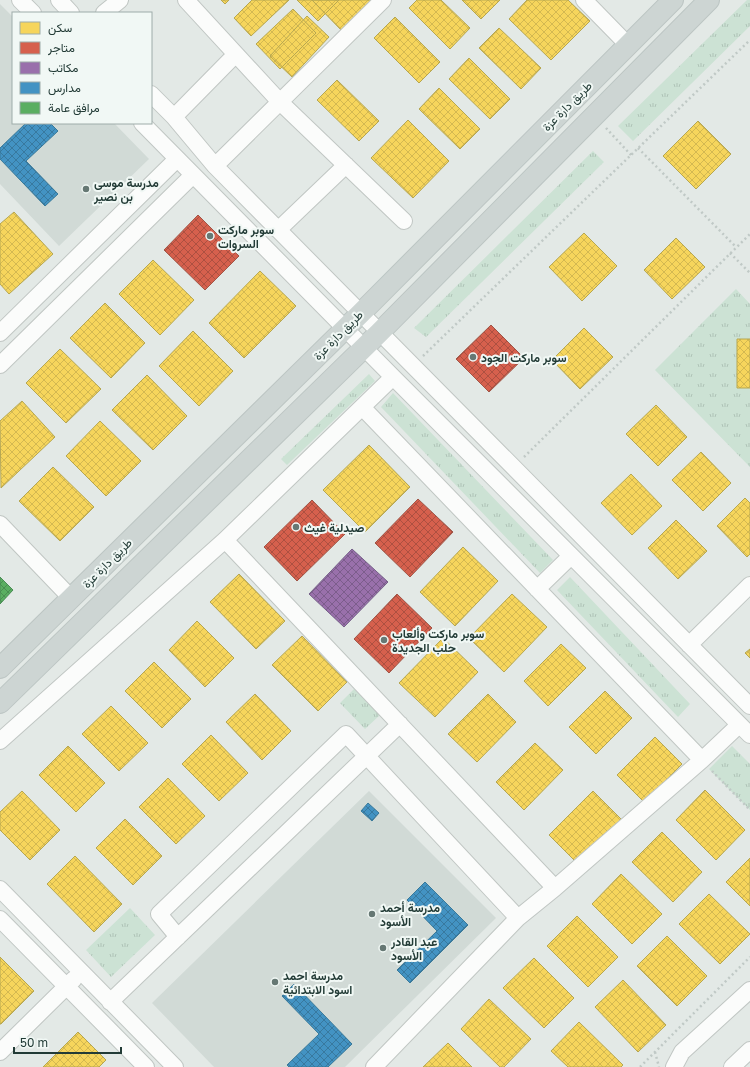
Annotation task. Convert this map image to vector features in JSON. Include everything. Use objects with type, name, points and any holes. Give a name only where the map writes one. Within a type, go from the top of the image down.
[{"type":"main road","name":"طريق دارة عزة","points":[[0,668],[360,314],[673,0]]},
{"type":"main road","points":[[0,703],[364,348],[709,0]]},
{"type":"street","points":[[20,0],[32,12]]},
{"type":"street","points":[[59,0],[70,12]]},
{"type":"street","points":[[105,12],[120,0]]},
{"type":"street","points":[[186,0],[280,102],[404,221]]},
{"type":"street","points":[[215,166],[383,0]]},
{"type":"street","points":[[584,0],[628,45]]},
{"type":"street","points":[[174,117],[236,55]]},
{"type":"street","points":[[152,95],[174,117],[215,166],[750,706]]},
{"type":"street","points":[[143,124],[745,730],[702,760],[555,888],[518,918],[374,1067]]},
{"type":"street","points":[[0,333],[177,159]]},
{"type":"street","points":[[278,230],[346,165]]},
{"type":"street","points":[[0,365],[193,175]]},
{"type":"street","points":[[0,740],[225,540],[393,377]]},
{"type":"street","points":[[362,407],[702,760]]},
{"type":"street","points":[[0,524],[71,598]]},
{"type":"street","points":[[225,540],[555,888]]},
{"type":"street","points":[[537,589],[571,556]]},
{"type":"street","points":[[689,645],[750,585]]},
{"type":"street","points":[[110,1002],[400,724]]},
{"type":"street","points":[[178,936],[159,914],[346,734],[518,918]]},
{"type":"street","points":[[0,889],[175,1067]]},
{"type":"street","points":[[0,919],[146,1067]]},
{"type":"street","points":[[0,1052],[81,972]]},
{"type":"street","points":[[674,1067],[682,1052],[750,990]]},
{"type":"street","points":[[732,1067],[750,1050]]},
{"type":"path","points":[[412,366],[750,40]]},
{"type":"path","points":[[594,116],[631,155]]},
{"type":"path","points":[[638,148],[736,247]]},
{"type":"path","points":[[514,468],[750,234]]},
{"type":"path","points":[[730,253],[750,273]]},
{"type":"path","points":[[702,760],[750,810]]},
{"type":"path","points":[[640,1067],[750,957]]},
{"type":"path","points":[[655,1052],[659,1067]]},
{"type":"shaded area","points":[[0,4],[12,16],[12,124],[25,124],[0,148]]},
{"type":"shaded area","name":"مدرسة موسى بن نصير","points":[[51,124],[115,124],[149,159],[59,246],[0,184],[0,159],[45,206],[58,194],[26,161],[57,131]]},
{"type":"shaded area","name":"مدرسة أحمد الأسود","points":[[369,791],[496,918],[345,1067],[214,1067],[152,1003]]},
{"type":"green space","points":[[747,0],[750,0],[750,26],[633,141],[618,126]]},
{"type":"green space","points":[[593,151],[604,162],[426,337],[414,328]]},
{"type":"green space","points":[[736,289],[750,304],[750,467],[655,370]]},
{"type":"green space","points":[[369,374],[375,381],[287,465],[281,459]]},
{"type":"green space","points":[[393,393],[553,560],[540,573],[381,407]]},
{"type":"green space","points":[[570,577],[690,704],[678,717],[557,590]]},
{"type":"green space","points":[[354,689],[380,715],[365,729],[340,703]]},
{"type":"green space","points":[[732,746],[750,764],[750,810],[709,769]]},
{"type":"green space","points":[[130,908],[155,935],[111,977],[86,950]]},
{"type":"building: سكن","points":[[221,0],[229,0],[225,4]]},
{"type":"building: سكن","points":[[252,0],[289,0],[251,36],[234,18]]},
{"type":"building: سكن","points":[[297,0],[339,0],[318,21]]},
{"type":"building: سكن","points":[[312,0],[370,0],[372,2],[342,31]]},
{"type":"building: سكن","points":[[417,0],[441,0],[470,28],[450,49],[409,8]]},
{"type":"building: سكن","points":[[462,0],[500,0],[481,19]]},
{"type":"building: سكن","points":[[527,0],[568,0],[590,21],[551,60],[509,19]]},
{"type":"building: سكن","points":[[293,9],[316,33],[280,69],[256,44]]},
{"type":"building: سكن","points":[[307,16],[329,37],[292,77],[270,56]]},
{"type":"building: سكن","points":[[395,17],[440,62],[419,83],[374,38]]},
{"type":"building: سكن","points":[[499,28],[541,68],[521,89],[479,48]]},
{"type":"building: سكن","points":[[469,58],[510,99],[490,119],[449,79]]},
{"type":"building: سكن","points":[[337,80],[379,121],[359,141],[317,100]]},
{"type":"building: سكن","points":[[439,88],[480,129],[460,149],[419,109]]},
{"type":"building: سكن","points":[[408,120],[449,161],[413,198],[371,158]]},
{"type":"building: سكن","points":[[698,121],[731,154],[696,189],[663,156]]},
{"type":"building: سكن","points":[[14,212],[53,254],[9,294],[0,284],[0,224]]},
{"type":"building: سكن","points":[[584,233],[617,266],[582,301],[549,267]]},
{"type":"building: سكن","points":[[676,238],[705,267],[672,299],[644,270]]},
{"type":"building: سكن","points":[[153,260],[194,300],[160,335],[119,294]]},
{"type":"building: سكن","points":[[260,271],[296,306],[244,358],[209,323]]},
{"type":"building: سكن","points":[[105,303],[145,343],[111,378],[70,338]]},
{"type":"building: سكن","points":[[584,328],[613,357],[580,389],[552,360]]},
{"type":"building: سكن","points":[[193,331],[233,371],[199,406],[159,366]]},
{"type":"building: سكن","points":[[737,339],[750,339],[750,388],[737,388]]},
{"type":"building: سكن","points":[[60,349],[101,389],[66,423],[26,383]]},
{"type":"building: سكن","points":[[147,375],[187,416],[153,450],[112,410]]},
{"type":"building: سكن","points":[[22,401],[55,437],[1,488],[0,421]]},
{"type":"building: سكن","points":[[656,405],[687,437],[658,466],[626,434]]},
{"type":"building: سكن","points":[[100,421],[141,461],[106,496],[66,456]]},
{"type":"building: سكن","points":[[369,445],[410,487],[365,532],[323,490]]},
{"type":"building: سكن","points":[[701,452],[731,483],[703,511],[672,480]]},
{"type":"building: سكن","points":[[53,467],[94,507],[60,541],[19,501]]},
{"type":"building: سكن","points":[[631,474],[662,506],[632,535],[601,503]]},
{"type":"building: سكن","points":[[745,498],[750,503],[750,554],[747,557],[717,526]]},
{"type":"building: سكن","points":[[676,520],[707,551],[678,579],[648,548]]},
{"type":"building: سكن","points":[[463,547],[498,581],[455,626],[420,592]]},
{"type":"building: سكن","points":[[239,574],[285,621],[256,649],[210,602]]},
{"type":"building: سكن","points":[[512,594],[547,627],[504,672],[469,638]]},
{"type":"building: سكن","points":[[197,621],[234,658],[205,687],[169,650]]},
{"type":"building: سكن","points":[[302,636],[347,682],[318,711],[272,665]]},
{"type":"building: سكن","points":[[443,638],[478,672],[435,717],[399,683]]},
{"type":"building: سكن","points":[[561,644],[586,668],[548,706],[524,681]]},
{"type":"building: سكن","points":[[750,649],[750,658],[745,653]]},
{"type":"building: سكن","points":[[154,662],[191,699],[162,728],[125,691]]},
{"type":"building: سكن","points":[[605,691],[632,718],[596,754],[569,727]]},
{"type":"building: سكن","points":[[255,694],[291,731],[262,760],[226,722]]},
{"type":"building: سكن","points":[[488,694],[516,722],[477,762],[448,734]]},
{"type":"building: سكن","points":[[111,706],[148,743],[119,771],[82,734]]},
{"type":"building: سكن","points":[[211,735],[248,773],[219,801],[182,764]]},
{"type":"building: سكن","points":[[655,737],[682,764],[644,802],[617,775]]},
{"type":"building: سكن","points":[[535,743],[563,770],[524,810],[496,782]]},
{"type":"building: سكن","points":[[68,746],[105,783],[76,812],[39,775]]},
{"type":"building: سكن","points":[[168,778],[205,816],[176,844],[139,807]]},
{"type":"building: سكن","points":[[705,790],[745,830],[716,860],[676,820]]},
{"type":"building: سكن","points":[[22,791],[60,830],[30,860],[0,830],[0,812]]},
{"type":"building: سكن","points":[[593,791],[622,820],[578,864],[549,835]]},
{"type":"building: سكن","points":[[125,819],[162,856],[133,885],[96,848]]},
{"type":"building: سكن","points":[[662,832],[702,872],[673,902],[632,862]]},
{"type":"building: سكن","points":[[75,856],[122,904],[94,932],[47,884]]},
{"type":"building: سكن","points":[[750,858],[750,906],[726,882]]},
{"type":"building: سكن","points":[[621,874],[662,914],[632,944],[592,904]]},
{"type":"building: سكن","points":[[709,894],[750,934],[720,964],[679,924]]},
{"type":"building: سكن","points":[[577,916],[618,957],[588,987],[547,946]]},
{"type":"building: سكن","points":[[667,936],[707,976],[677,1006],[637,966]]},
{"type":"building: سكن","points":[[0,957],[34,991],[1,1024],[0,1024]]},
{"type":"building: سكن","points":[[534,958],[574,998],[544,1028],[503,988]]},
{"type":"building: سكن","points":[[623,980],[666,1025],[638,1052],[595,1007]]},
{"type":"building: سكن","points":[[489,999],[531,1039],[504,1067],[500,1067],[461,1029]]},
{"type":"building: سكن","points":[[579,1022],[623,1065],[621,1067],[568,1067],[551,1051]]},
{"type":"building: سكن","points":[[78,1032],[106,1060],[99,1067],[43,1067]]},
{"type":"building: سكن","points":[[448,1043],[472,1067],[423,1067]]},
{"type":"building: متاجر","points":[[198,215],[239,256],[205,290],[164,250]]},
{"type":"building: متاجر","points":[[491,325],[524,358],[489,392],[456,359]]},
{"type":"building: متاجر","points":[[418,499],[453,532],[410,577],[375,543]]},
{"type":"building: متاجر","points":[[312,500],[345,534],[297,581],[264,547]]},
{"type":"building: متاجر","points":[[397,594],[432,628],[389,673],[354,639]]},
{"type":"building: مكاتب","points":[[352,549],[388,582],[344,627],[309,594]]},
{"type":"building: مدارس","points":[[25,124],[51,124],[58,131],[26,161],[58,194],[45,206],[0,159],[0,148]]},
{"type":"building: مدارس","points":[[368,803],[379,813],[372,821],[361,811]]},
{"type":"building: مدارس","points":[[425,882],[468,925],[410,983],[397,970],[437,931],[407,900]]},
{"type":"building: مدارس","points":[[294,984],[352,1044],[328,1067],[289,1067],[287,1065],[319,1034],[282,996]]},
{"type":"building: مرافق عامة","points":[[0,577],[13,590],[0,604]]},
{"type":"place","name":"مدرسة موسى بن نصير","points":[[86,189]]},
{"type":"place","name":"سوبر ماركت السروات","points":[[210,236]]},
{"type":"place","name":"سوبر ماركت الجود","points":[[473,357]]},
{"type":"place","name":"صيدلية غيث","points":[[296,527]]},
{"type":"place","name":"سوبر ماركت وألعاب حلب الجديدة","points":[[384,640]]},
{"type":"place","name":"مدرسة أحمد الأسود","points":[[372,914]]},
{"type":"place","name":"عبد القادر الأسود","points":[[383,948]]},
{"type":"place","name":"مدرسة احمد اسود الابتدائية","points":[[275,982]]}]
